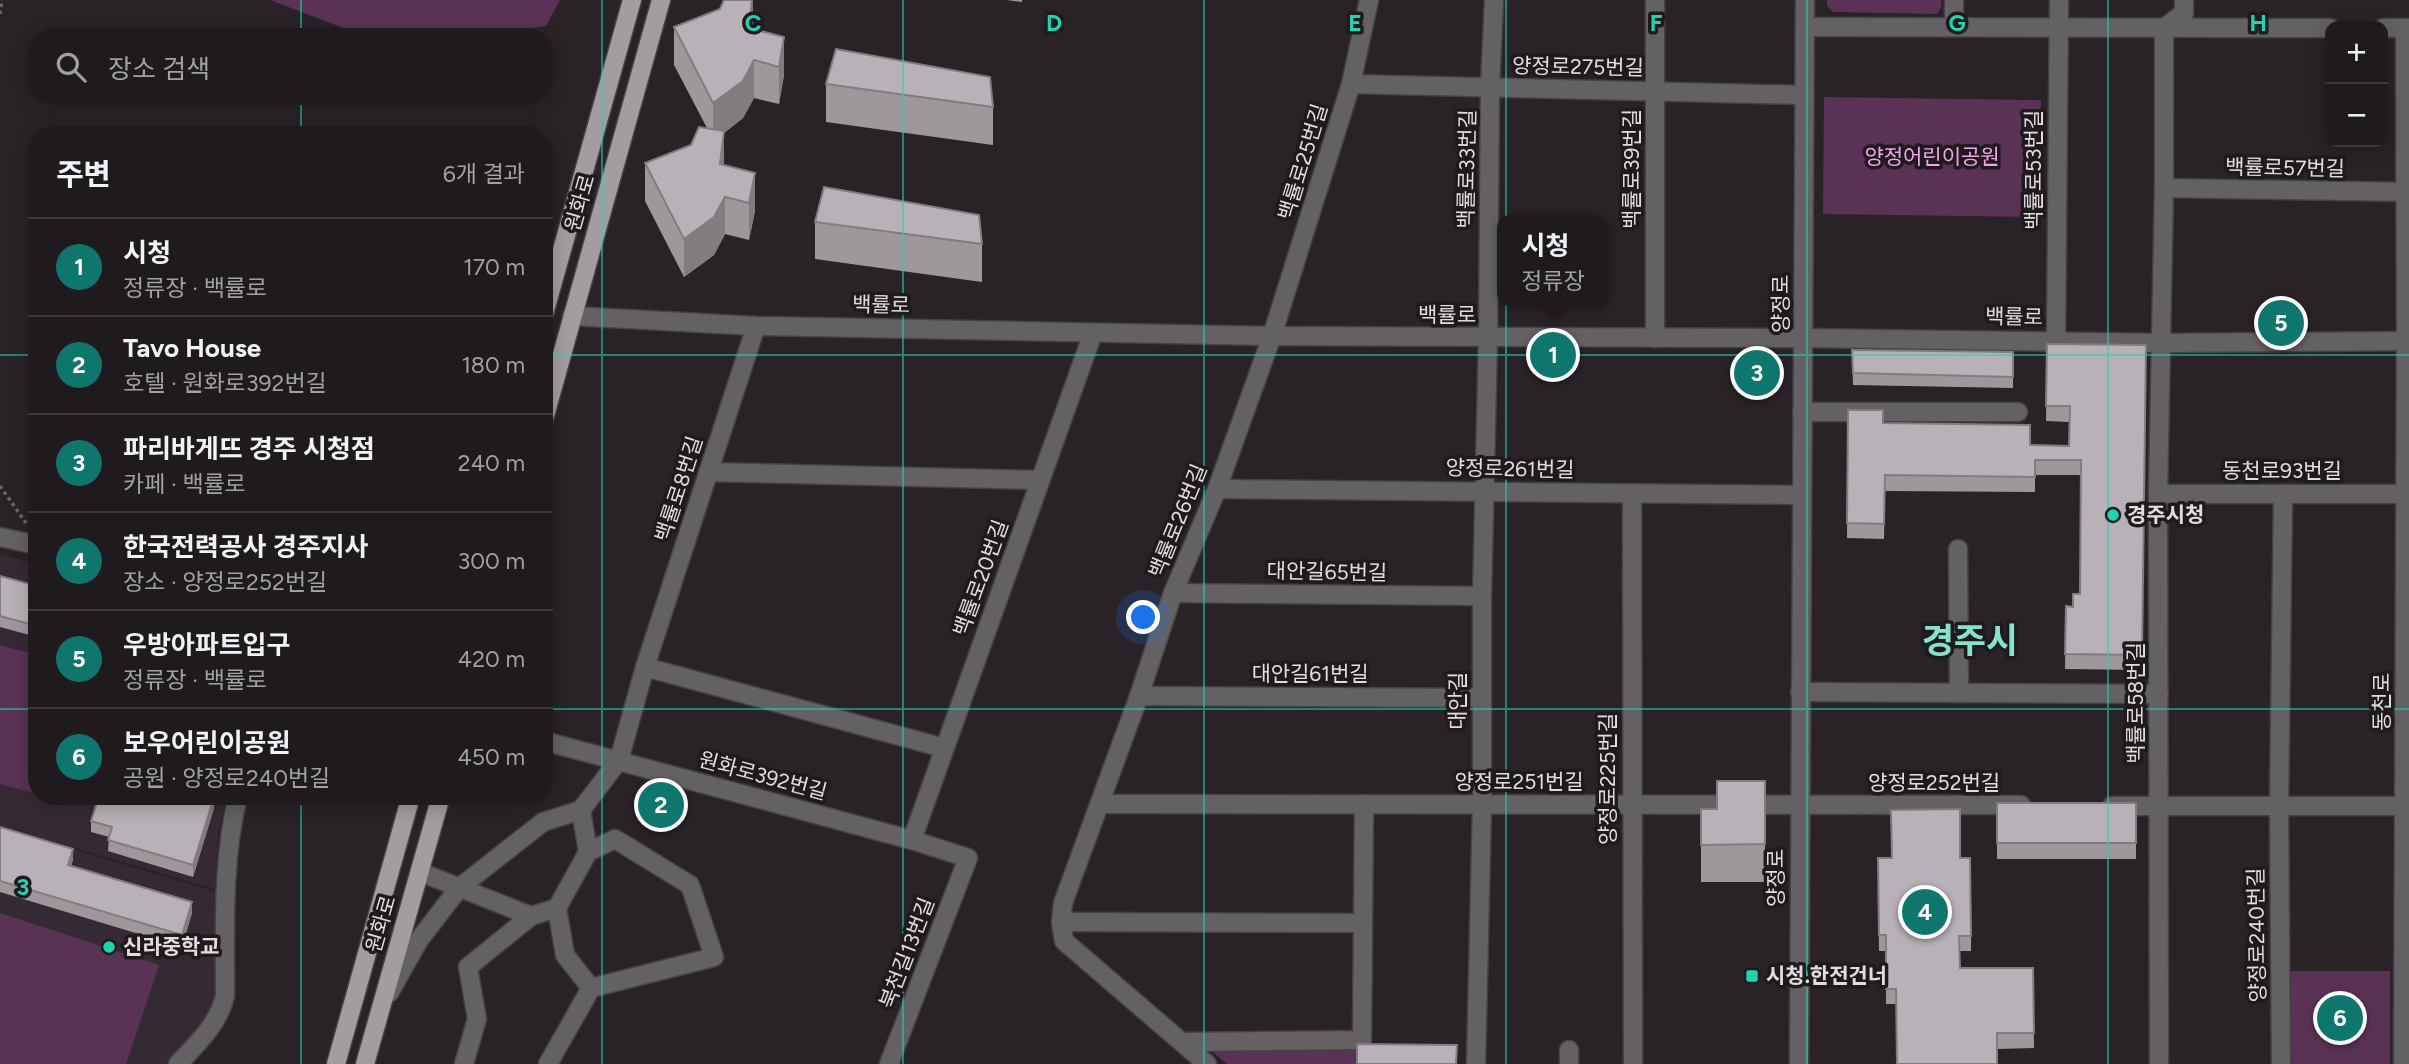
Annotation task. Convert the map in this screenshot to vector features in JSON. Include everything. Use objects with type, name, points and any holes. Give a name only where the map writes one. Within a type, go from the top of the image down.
[{"type":"main road","name":"원화로","points":[[553,282],[632,0]]},
{"type":"main road","name":"원화로","points":[[553,386],[661,0]]},
{"type":"main road","points":[[553,315],[572,316]]},
{"type":"main road","name":"원화로","points":[[336,1064],[408,805]]},
{"type":"main road","name":"원화로","points":[[365,1064],[439,805]]},
{"type":"street","name":"백률로25번길","points":[[1272,337],[1351,84],[1369,0]]},
{"type":"street","name":"백률로33번길","points":[[1488,338],[1490,87],[1494,0]]},
{"type":"street","name":"백률로39번길","points":[[1655,0],[1655,338]]},
{"type":"street","name":"양정로","points":[[1799,1064],[1805,0]]},
{"type":"street","points":[[1954,0],[1954,27]]},
{"type":"street","name":"백률로53번길","points":[[2056,341],[2059,0]]},
{"type":"street","points":[[2164,28],[2184,13],[2184,0]]},
{"type":"street","points":[[1805,27],[2325,28]]},
{"type":"street","points":[[2161,343],[2164,28]]},
{"type":"street","points":[[2388,28],[2407,28],[2408,341]]},
{"type":"street","name":"양정로275번길","points":[[1351,84],[1804,95]]},
{"type":"street","name":"백률로57번길","points":[[2164,188],[2407,192]]},
{"type":"street","name":"백률로","points":[[572,316],[756,326],[1272,337],[1804,338],[2161,343],[2408,341]]},
{"type":"street","name":"백률로8번길","points":[[619,760],[645,667],[756,326]]},
{"type":"street","name":"백률로20번길","points":[[912,840],[1093,333]]},
{"type":"street","name":"백률로26번길","points":[[1061,922],[1063,903],[1139,696],[1173,593],[1217,489],[1272,337]]},
{"type":"street","name":"대안길","points":[[1476,1064],[1488,338]]},
{"type":"street","name":"동천로","points":[[2403,1064],[2407,912],[2408,341]]},
{"type":"street","name":"백률로58번길","points":[[2159,1064],[2158,494],[2161,343]]},
{"type":"street","points":[[1802,412],[2018,412]]},
{"type":"street","points":[[708,472],[1040,480]]},
{"type":"street","name":"양정로261번길","points":[[1217,489],[1802,495]]},
{"type":"street","name":"양정로225번길","points":[[1632,493],[1633,1064]]},
{"type":"street","name":"동천로93번길","points":[[2158,494],[2407,494]]},
{"type":"street","points":[[2279,806],[2283,494]]},
{"type":"street","points":[[0,537],[28,537]]},
{"type":"street","points":[[1958,549],[1959,693]]},
{"type":"street","name":"대안길65번길","points":[[1173,593],[1482,596]]},
{"type":"street","points":[[645,667],[944,748]]},
{"type":"street","points":[[1800,692],[2159,694]]},
{"type":"street","name":"대안길61번길","points":[[1139,696],[1481,698]]},
{"type":"street","name":"원화로392번길","points":[[553,743],[912,840],[968,858]]},
{"type":"street","points":[[382,1005],[419,940],[459,888],[543,822],[581,810],[619,760]]},
{"type":"street","name":"양정로251번길","points":[[1100,804],[1799,805]]},
{"type":"street","points":[[1182,1042],[1362,1040],[1364,804]]},
{"type":"street","points":[[178,1064],[199,1042],[221,1012],[225,996],[225,886],[231,824],[236,805]]},
{"type":"street","name":"양정로252번길","points":[[1799,805],[2034,806]]},
{"type":"street","points":[[2089,806],[2407,806]]},
{"type":"street","name":"양정로240번길","points":[[2279,806],[2281,1064]]},
{"type":"street","points":[[581,810],[588,852]]},
{"type":"street","points":[[548,1064],[591,988],[714,957],[690,885],[615,839],[588,852],[556,908],[565,955],[591,988]]},
{"type":"street","name":"북천길13번길","points":[[889,1064],[968,858]]},
{"type":"street","points":[[420,872],[531,916]]},
{"type":"street","points":[[464,1064],[477,1019],[468,967],[531,916],[556,908]]},
{"type":"street","points":[[1207,1064],[1064,941],[1061,922],[1362,923]]},
{"type":"path","points":[[0,14],[2,0]]},
{"type":"path","points":[[0,486],[28,529]]},
{"type":"shaded area","points":[[0,554],[28,562],[28,805],[225,805],[218,835],[215,889],[0,826]]},
{"type":"shaded area","name":"신라중학교","points":[[0,828],[216,892],[219,1001],[200,1031],[168,1064],[0,1064]]},
{"type":"green space","points":[[270,0],[560,0],[546,26],[531,28],[343,28]]},
{"type":"green space","points":[[1827,0],[1941,0],[1941,8],[1937,14],[1833,12],[1827,6]]},
{"type":"green space","name":"양정어린이공원","points":[[1824,97],[2041,100],[2039,217],[1823,214]]},
{"type":"green space","points":[[0,645],[28,653],[28,792],[0,784]]},
{"type":"green space","points":[[0,913],[159,965],[126,1064],[0,1064]]},
{"type":"green space","points":[[2289,971],[2390,971],[2390,1064],[2290,1064]]},
{"type":"green space","points":[[1200,1041],[1348,1046],[1357,1052],[1357,1064],[1227,1064]]},
{"type":"building","points":[[724,0],[752,0],[749,28],[784,37],[779,67],[754,60],[743,81],[713,103],[674,27],[720,9]]},
{"type":"building","points":[[836,49],[990,77],[993,107],[826,84]]},
{"type":"building","points":[[699,127],[724,131],[720,164],[755,173],[749,203],[725,197],[714,217],[684,239],[645,163],[691,145]]},
{"type":"building","points":[[824,187],[979,215],[982,244],[815,222]]},
{"type":"building","name":"경주시청","points":[[2047,344],[2146,345],[2142,655],[2065,654],[2066,606],[2073,607],[2073,594],[2080,594],[2081,460],[2035,460],[2035,477],[1885,475],[1884,524],[1847,523],[1848,410],[1883,410],[1883,423],[2030,425],[2030,445],[2069,446],[2070,406],[2046,406]]},
{"type":"building","points":[[1852,350],[2013,352],[2013,377],[1853,373]]},
{"type":"building","points":[[0,576],[28,584],[28,624],[0,616]]},
{"type":"building","points":[[1717,781],[1765,781],[1765,844],[1701,845],[1701,809],[1717,809]]},
{"type":"building","points":[[1997,803],[2136,803],[2136,843],[1997,843]]},
{"type":"building","points":[[96,805],[212,805],[193,865],[108,840],[112,827],[91,821]]},
{"type":"building","points":[[1960,809],[1960,858],[1970,858],[1971,936],[1959,936],[1960,968],[2033,968],[2034,1033],[1997,1033],[1997,1064],[1897,1064],[1896,989],[1886,989],[1886,935],[1879,935],[1878,858],[1892,858],[1891,810]]},
{"type":"building","points":[[0,827],[73,849],[68,865],[192,902],[182,935],[0,881]]},
{"type":"building","points":[[1357,1044],[1457,1045],[1456,1064],[1357,1064]]},
{"type":"place","name":"우방아파트입구","points":[[2281,323]]},
{"type":"place","name":"시청","points":[[1553,355]]},
{"type":"place","name":"파리바게뜨 경주 시청점","points":[[1757,373]]},
{"type":"place","name":"경주시청","points":[[2113,515]]},
{"type":"place","name":"Tavo House","points":[[661,805]]},
{"type":"place","name":"한국전력공사 경주지사","points":[[1925,912]]},
{"type":"place","name":"신라중학교","points":[[109,947]]},
{"type":"place","name":"시청.한전건너","points":[[1752,976]]},
{"type":"place","name":"보우어린이공원","points":[[2340,1018]]},
{"type":"district","name":"경주시","points":[[1970,641]]}]
